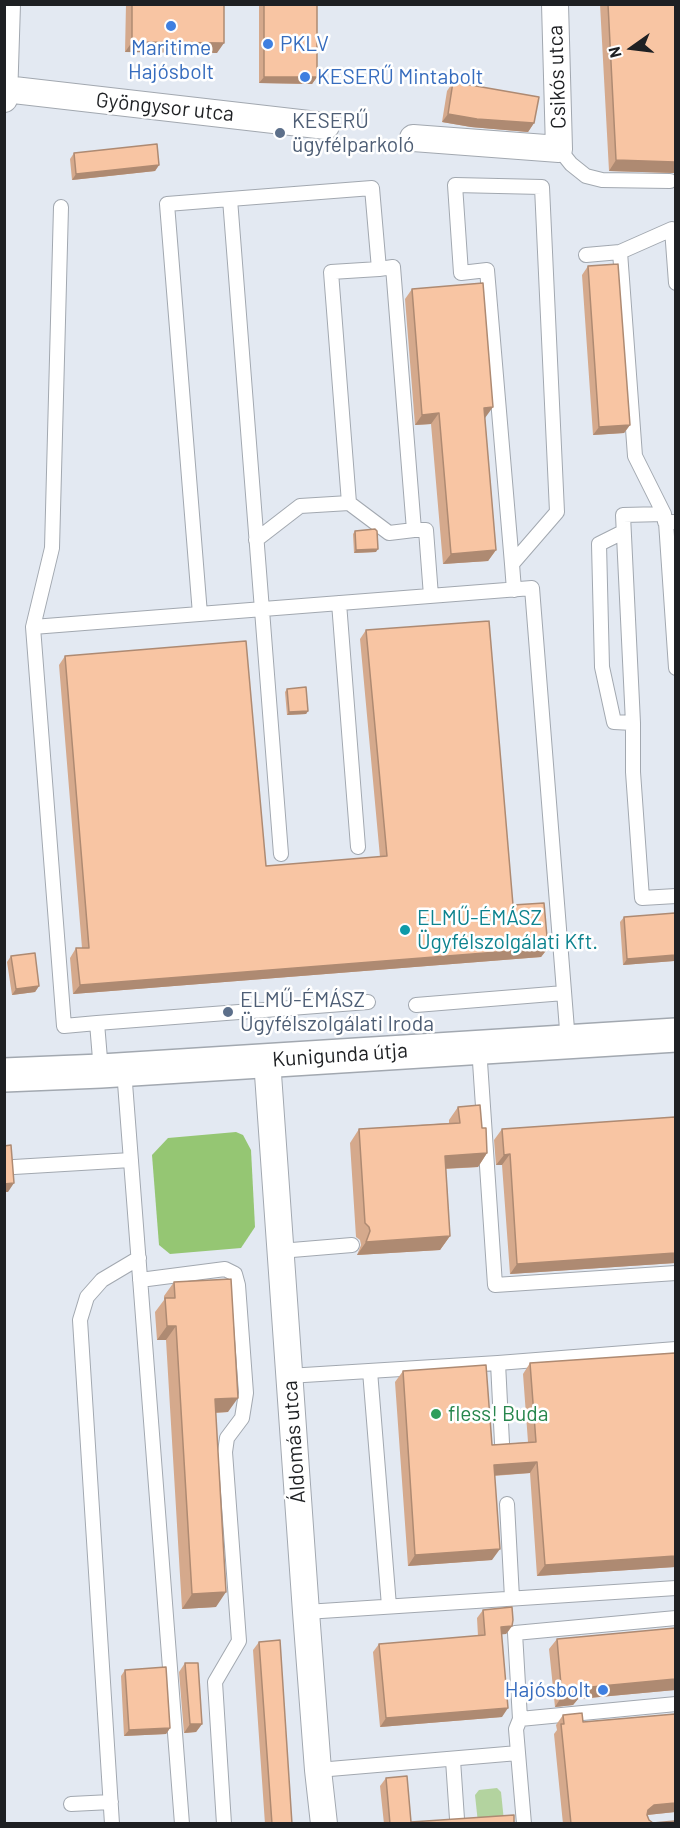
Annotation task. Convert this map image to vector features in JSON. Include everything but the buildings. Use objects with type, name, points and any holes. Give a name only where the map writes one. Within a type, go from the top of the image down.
[{"type":"street","points":[[4,99],[7,4]]},
{"type":"street","name":"Csikós utca","points":[[555,4],[560,149]]},
{"type":"street","name":"Gyöngysor utca","points":[[5,89],[326,126]]},
{"type":"street","points":[[413,138],[560,149]]},
{"type":"street","name":"Kunigunda útja","points":[[4,1076],[675,1035]]},
{"type":"street","name":"Áldomás utca","points":[[267,1060],[288,1376],[324,1824]]},
{"type":"lane","points":[[560,149],[576,169],[586,176],[602,180],[670,181]]},
{"type":"lane","points":[[512,564],[557,512],[542,187],[455,185],[461,273],[487,270],[514,590]]},
{"type":"lane","points":[[200,614],[168,204],[372,188],[379,268]]},
{"type":"lane","points":[[230,200],[281,854]]},
{"type":"lane","points":[[60,207],[52,548],[33,627],[64,1026],[368,1002]]},
{"type":"lane","points":[[586,255],[620,252],[674,229],[675,283]]},
{"type":"lane","points":[[620,252],[636,456],[668,519],[675,668]]},
{"type":"lane","points":[[349,503],[331,272],[393,267],[414,530]]},
{"type":"lane","points":[[256,540],[300,506],[349,503],[389,533],[426,530],[431,596]]},
{"type":"lane","points":[[668,519],[623,514],[633,723],[633,772],[642,898],[675,896]]},
{"type":"lane","points":[[623,532],[599,544],[602,667],[614,722],[633,723]]},
{"type":"lane","points":[[33,627],[532,588],[568,1042]]},
{"type":"lane","points":[[339,603],[358,847]]},
{"type":"lane","points":[[416,1005],[564,993]]},
{"type":"lane","points":[[97,1023],[112,1070],[131,1160],[182,1824]]},
{"type":"lane","points":[[479,1047],[495,1285],[675,1274]]},
{"type":"lane","points":[[14,1167],[131,1160]]},
{"type":"lane","points":[[280,1251],[352,1245]]},
{"type":"lane","points":[[112,1824],[80,1320],[87,1298],[102,1280],[139,1258]]},
{"type":"lane","points":[[140,1280],[225,1269],[235,1274],[238,1285],[246,1393],[242,1418],[227,1437],[225,1452],[239,1641],[215,1682],[224,1824]]},
{"type":"lane","points":[[288,1376],[675,1349]]},
{"type":"lane","points":[[498,1363],[502,1443]]},
{"type":"lane","points":[[370,1371],[389,1606]]},
{"type":"lane","points":[[507,1504],[512,1599]]},
{"type":"lane","points":[[306,1612],[675,1588]]},
{"type":"lane","points":[[524,1824],[516,1729],[520,1719],[515,1632],[675,1617]]},
{"type":"lane","points":[[520,1719],[675,1704]]},
{"type":"lane","points":[[318,1770],[518,1753]]},
{"type":"lane","points":[[453,1760],[457,1819]]},
{"type":"lane","points":[[71,1804],[111,1802]]},
{"type":"green space","points":[[236,1132],[243,1135],[251,1150],[255,1227],[241,1248],[170,1254],[159,1245],[152,1155],[168,1138]]},
{"type":"green space","points":[[497,1788],[501,1792],[504,1821],[478,1823],[475,1795],[479,1790]]},
{"type":"place","name":"Maritime Hajósbolt","points":[[171,26]]},
{"type":"place","name":"PKLV","points":[[268,44]]},
{"type":"place","name":"KESERŰ Mintabolt","points":[[305,77]]},
{"type":"place","name":"KESERŰ ügyfélparkoló","points":[[280,133]]},
{"type":"place","name":"ELMŰ-ÉMÁSZ Ügyfélszolgálati Kft.","points":[[405,930]]},
{"type":"place","name":"ELMŰ-ÉMÁSZ Ügyfélszolgálati Iroda","points":[[228,1012]]},
{"type":"place","name":"fless! Buda","points":[[436,1414]]},
{"type":"place","name":"Hajósbolt","points":[[603,1690]]}]
